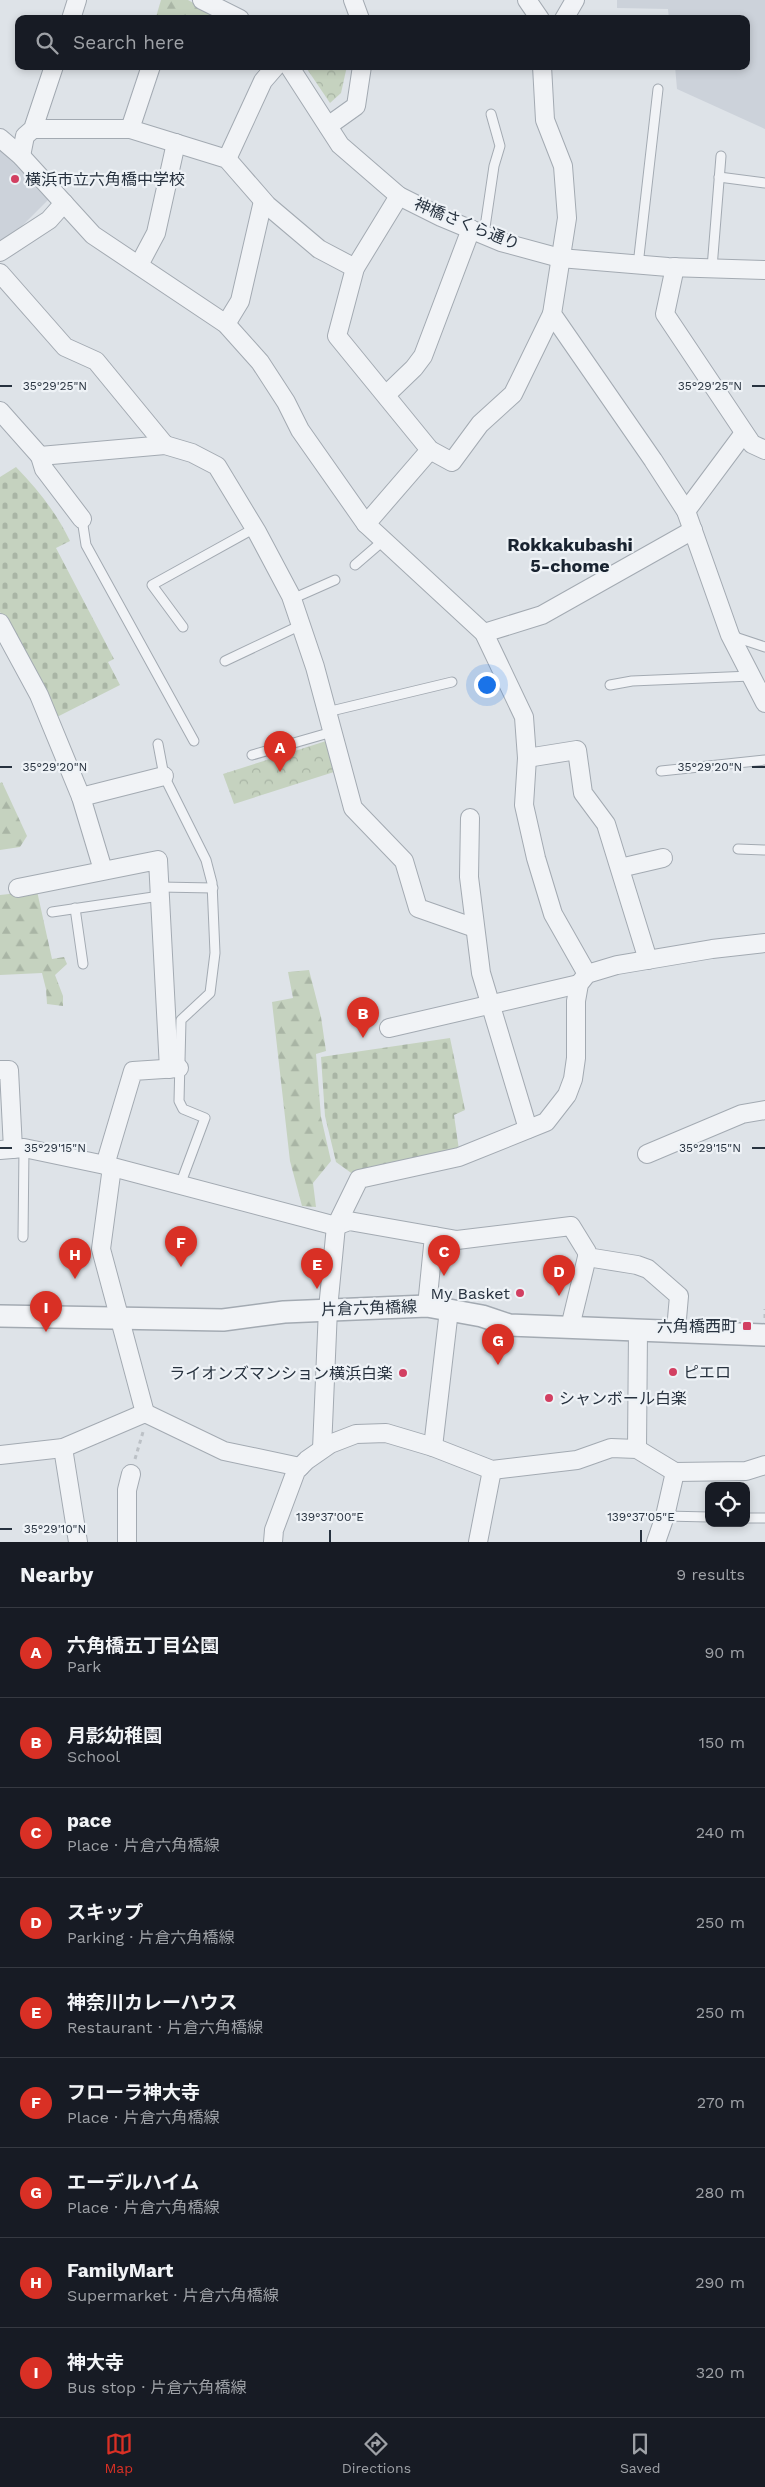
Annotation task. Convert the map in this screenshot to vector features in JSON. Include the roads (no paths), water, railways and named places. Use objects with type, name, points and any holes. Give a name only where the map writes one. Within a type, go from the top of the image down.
[{"type":"street","points":[[72,15],[77,0]]},
{"type":"street","points":[[202,0],[232,15]]},
{"type":"street","points":[[353,0],[359,15]]},
{"type":"street","points":[[527,0],[537,15]]},
{"type":"street","points":[[566,15],[575,0]]},
{"type":"street","points":[[21,156],[25,136],[32,129],[53,70]]},
{"type":"street","points":[[130,129],[150,70]]},
{"type":"street","points":[[227,159],[264,81],[273,70]]},
{"type":"street","name":"神橋さくら通り","points":[[292,70],[340,145],[398,196],[501,242],[560,258],[675,268],[712,268],[762,274]]},
{"type":"street","points":[[328,126],[356,106],[361,70]]},
{"type":"street","points":[[398,196],[355,268],[337,336],[387,394],[430,450],[452,462],[475,429],[513,394],[552,314],[567,218],[563,166],[545,120],[542,70]]},
{"type":"street","points":[[32,129],[130,129],[227,159],[262,200],[319,249],[355,268]]},
{"type":"street","points":[[0,138],[21,156],[93,234],[226,324],[260,362],[286,402],[300,430],[366,524],[484,634],[524,717],[527,758],[524,805],[536,858],[553,914],[583,979],[576,1001],[576,1058],[573,1079],[567,1095],[546,1122],[459,1157],[359,1180],[336,1226],[328,1309],[322,1449]]},
{"type":"street","points":[[139,265],[156,233],[176,143]]},
{"type":"street","points":[[226,324],[240,301],[262,200]]},
{"type":"street","points":[[0,252],[49,220],[64,203]]},
{"type":"street","points":[[387,394],[414,368],[423,356],[478,232]]},
{"type":"street","points":[[675,268],[665,314],[756,440],[686,510]]},
{"type":"street","points":[[0,273],[65,347],[96,361],[165,445]]},
{"type":"street","points":[[552,314],[686,510],[730,635],[765,703]]},
{"type":"street","points":[[4,420],[40,456],[44,469],[82,519]]},
{"type":"street","points":[[40,456],[165,445],[192,453],[217,466],[255,528],[292,599],[327,712],[352,808],[404,861],[418,908],[475,928]]},
{"type":"street","points":[[366,524],[430,450]]},
{"type":"street","points":[[484,634],[542,615],[692,530]]},
{"type":"street","points":[[0,623],[39,696],[81,797],[88,815],[102,870]]},
{"type":"street","points":[[527,758],[577,750],[583,793],[606,824],[648,960]]},
{"type":"street","points":[[81,797],[164,776]]},
{"type":"street","points":[[470,818],[469,877],[481,973],[528,1129]]},
{"type":"street","points":[[620,868],[663,858]]},
{"type":"street","points":[[18,888],[158,860],[174,1068],[133,1071],[108,1166],[101,1249],[146,1413],[224,1451],[300,1467]]},
{"type":"street","points":[[389,1028],[490,1006],[583,979],[617,965],[765,943]]},
{"type":"street","points":[[0,1070],[9,1070],[12,1149],[108,1166],[336,1226],[349,1222],[457,1240],[571,1226],[587,1252],[587,1257],[570,1327]]},
{"type":"street","points":[[647,1154],[742,1114],[765,1110]]},
{"type":"street","points":[[427,1306],[434,1236]]},
{"type":"street","points":[[587,1257],[637,1265],[648,1269],[679,1296],[676,1330]]},
{"type":"street","name":"片倉六角橋線","points":[[0,1316],[223,1320],[328,1309],[427,1306],[482,1316],[509,1325],[676,1330],[765,1335]]},
{"type":"street","points":[[433,1447],[449,1310]]},
{"type":"street","points":[[637,1449],[638,1330]]},
{"type":"street","points":[[0,1455],[63,1448],[146,1413]]},
{"type":"street","points":[[273,1542],[274,1530],[296,1471],[322,1449],[341,1438],[356,1434],[386,1433],[433,1447],[492,1470],[577,1460],[611,1448],[637,1449],[675,1472],[746,1471],[765,1465]]},
{"type":"street","points":[[63,1448],[78,1542]]},
{"type":"street","points":[[478,1542],[492,1470]]},
{"type":"street","points":[[656,1542],[665,1516],[675,1472]]},
{"type":"street","points":[[127,1542],[127,1490],[131,1474]]},
{"type":"lane","points":[[638,265],[658,88]]},
{"type":"lane","points":[[478,232],[500,146],[491,114]]},
{"type":"lane","points":[[712,268],[721,156]]},
{"type":"lane","points":[[718,177],[765,182]]},
{"type":"lane","points":[[82,519],[86,545],[194,741]]},
{"type":"lane","points":[[183,628],[152,586],[255,528]]},
{"type":"lane","points":[[355,565],[384,540]]},
{"type":"lane","points":[[292,599],[335,580]]},
{"type":"lane","points":[[225,661],[301,625]]},
{"type":"lane","points":[[730,635],[765,647]]},
{"type":"lane","points":[[610,685],[632,681],[751,676]]},
{"type":"lane","points":[[327,712],[452,682]]},
{"type":"lane","points":[[252,755],[332,732]]},
{"type":"lane","points":[[158,744],[164,776],[206,860],[212,888],[215,953],[213,980],[210,993],[181,1020],[174,1068],[179,1101],[183,1109],[205,1118],[180,1185]]},
{"type":"lane","points":[[661,771],[765,760]]},
{"type":"lane","points":[[738,849],[765,850]]},
{"type":"lane","points":[[52,912],[160,891],[212,888]]},
{"type":"lane","points":[[75,908],[84,964]]},
{"type":"lane","points":[[12,1149],[23,1237]]},
{"type":"lane","points":[[665,1516],[705,1517]]},
{"type":"lane","points":[[750,1518],[765,1518]]},
{"type":"place","name":"横浜市立六角橋中学校","points":[[15,179]]},
{"type":"place","name":"六角橋五丁目公園","points":[[280,772]]},
{"type":"place","name":"月影幼稚園","points":[[363,1038]]},
{"type":"place","name":"フローラ神大寺","points":[[181,1267]]},
{"type":"place","name":"pace","points":[[444,1276]]},
{"type":"place","name":"FamilyMart","points":[[75,1279]]},
{"type":"place","name":"神奈川カレーハウス","points":[[317,1289]]},
{"type":"place","name":"My Basket","points":[[520,1293]]},
{"type":"place","name":"スキップ","points":[[559,1296]]},
{"type":"place","name":"六角橋西町","points":[[747,1326]]},
{"type":"place","name":"神大寺","points":[[46,1332]]},
{"type":"place","name":"エーデルハイム","points":[[498,1365]]},
{"type":"place","name":"ピエロ","points":[[673,1372]]},
{"type":"place","name":"ライオンズマンション横浜白楽","points":[[403,1373]]},
{"type":"place","name":"シャンボール白楽","points":[[549,1398]]},
{"type":"district","name":"Rokkakubashi 5-chome","points":[[570,554]]}]
